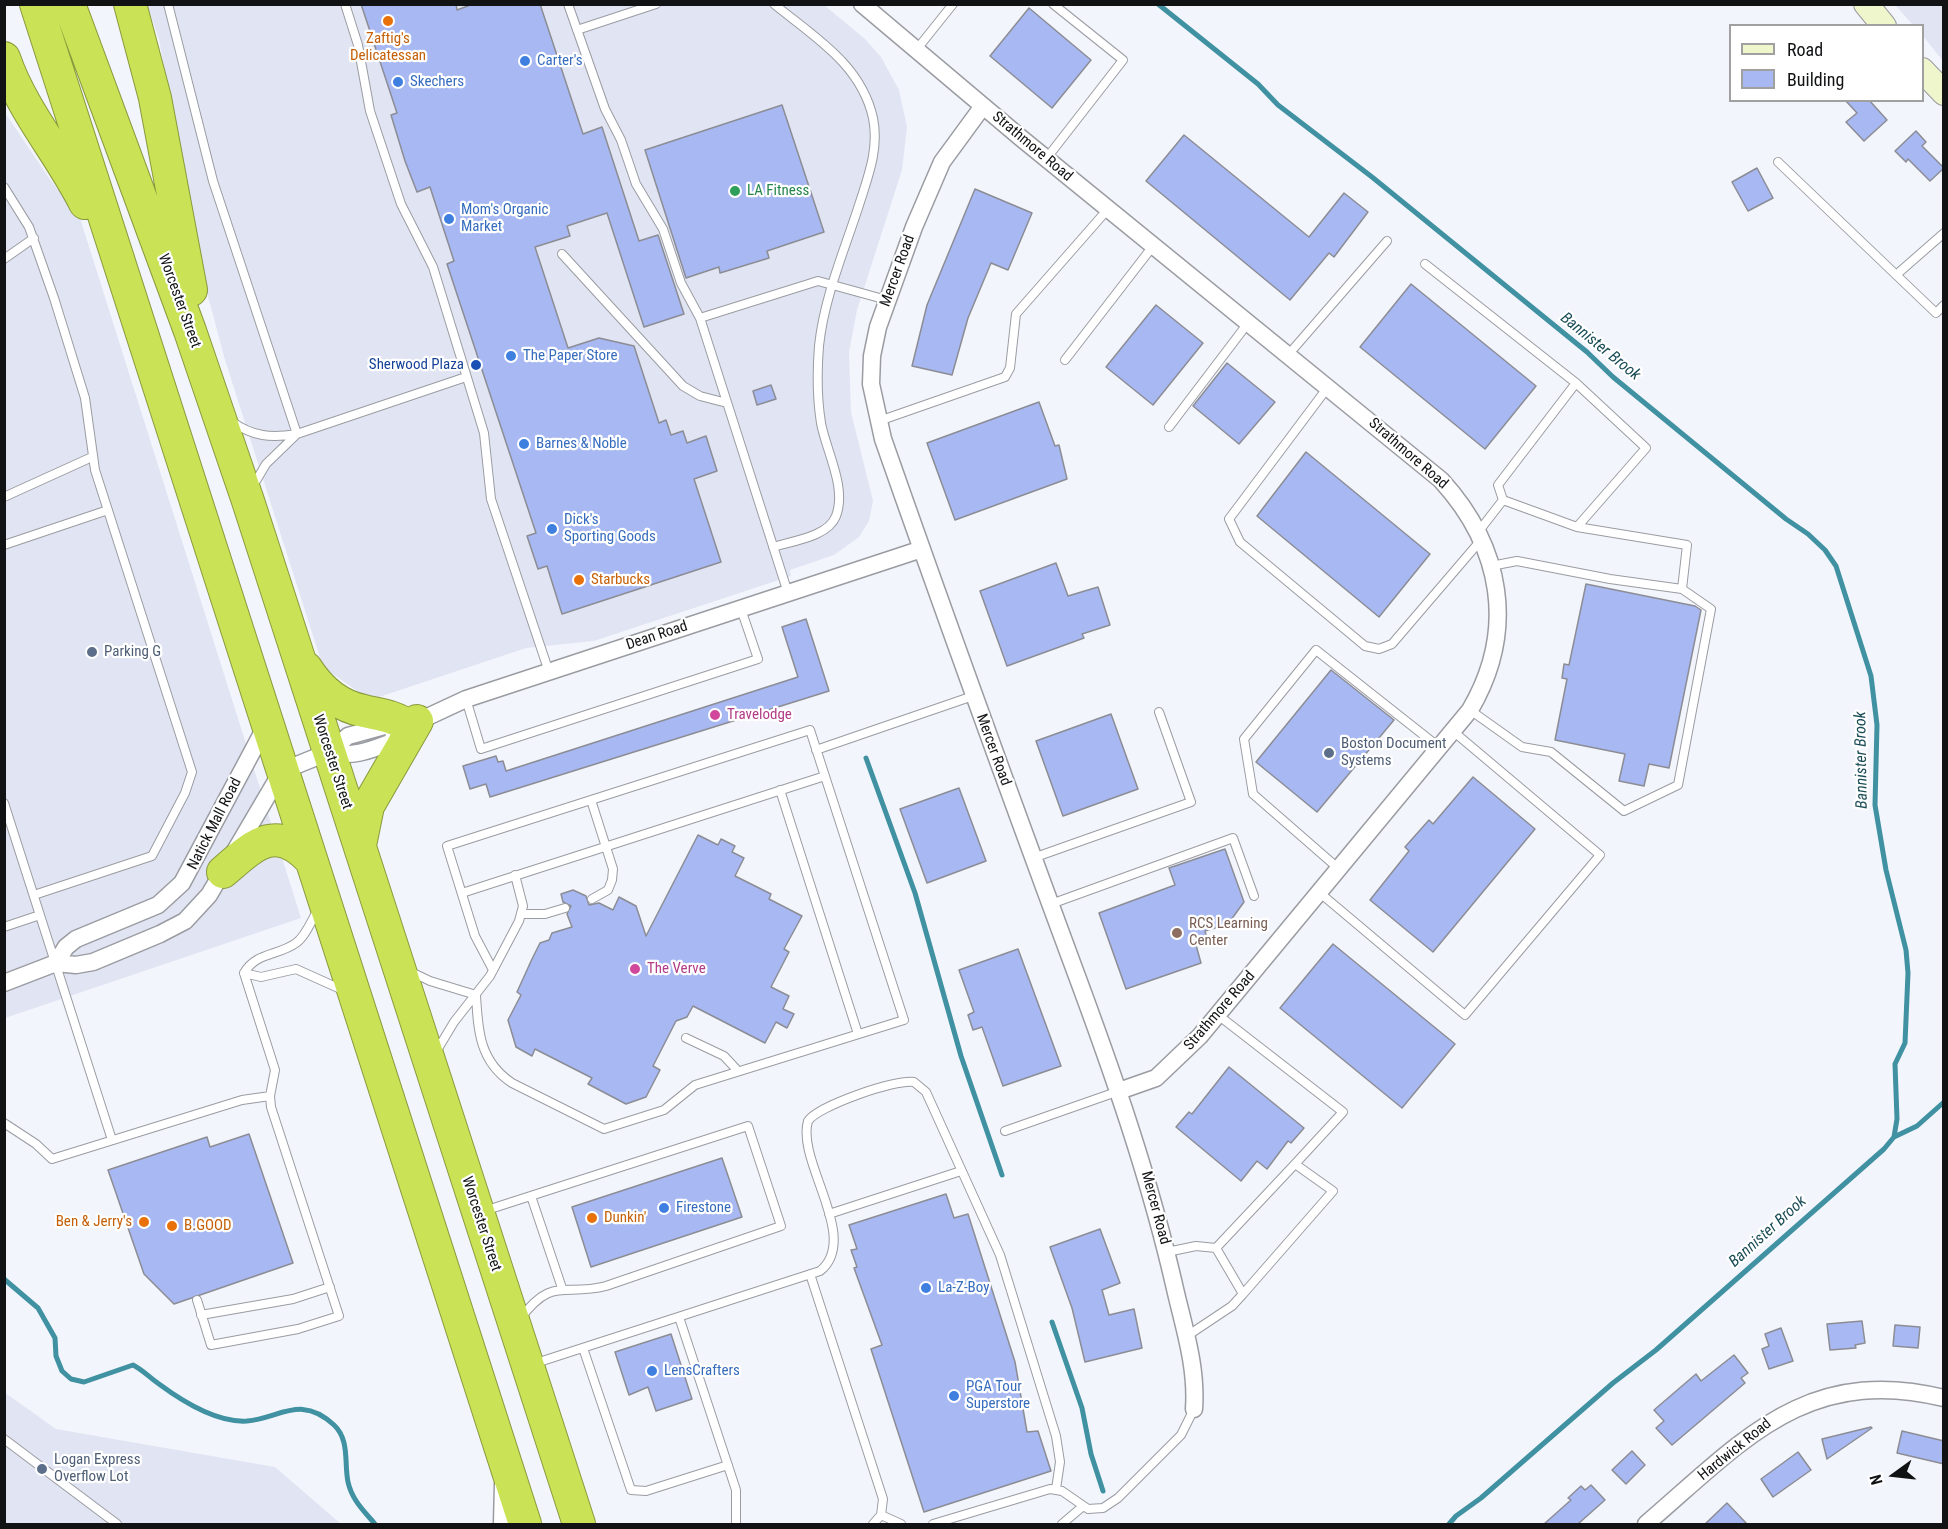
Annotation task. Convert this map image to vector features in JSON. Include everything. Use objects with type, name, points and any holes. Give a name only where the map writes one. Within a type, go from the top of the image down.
[{"type":"highway","points":[[36,4],[525,1524]]},
{"type":"highway","name":"Worcester Street","points":[[69,4],[218,411],[579,1524]]},
{"type":"highway","points":[[112,4],[136,69],[173,194]]},
{"type":"highway","points":[[130,4],[150,72],[218,411]]},
{"type":"highway","points":[[4,58],[24,105]]},
{"type":"highway","points":[[4,75],[65,166],[83,200],[106,246],[140,333]]},
{"type":"highway","points":[[298,655],[316,683],[338,701],[355,709],[397,719],[407,726],[368,806],[361,830],[360,848]]},
{"type":"highway","points":[[223,872],[256,846],[275,839],[294,845],[310,858]]},
{"type":"street","name":"Strathmore Road","points":[[862,4],[1046,159],[1441,480],[1461,502],[1480,535],[1491,566],[1497,596],[1495,645],[1482,690],[1470,710],[1441,748],[1186,1051],[1156,1078],[1119,1091]]},
{"type":"street","points":[[1866,4],[1882,24]]},
{"type":"street","points":[[1924,71],[1944,93]]},
{"type":"street","name":"Mercer Road","points":[[983,106],[942,162],[887,300],[875,337],[871,365],[872,393],[878,421],[973,696],[1119,1091],[1167,1252],[1194,1373],[1194,1409]]},
{"type":"street","name":"Dean Road","points":[[282,771],[329,752],[348,736],[388,725],[407,726],[466,699],[922,549]]},
{"type":"street","name":"Natick Mall Road","points":[[56,963],[66,946],[76,939],[158,905],[183,883],[267,724]]},
{"type":"street","name":"Natick Mall Road","points":[[4,983],[56,963],[85,964],[177,926],[204,903],[282,771]]},
{"type":"street","name":"Hardwick Road","points":[[1646,1524],[1749,1436],[1794,1408],[1818,1400],[1868,1390],[1918,1392],[1944,1398]]},
{"type":"street","points":[[498,1436],[503,1482],[502,1524]]},
{"type":"lane","points":[[168,4],[213,181],[297,434]]},
{"type":"lane","points":[[345,4],[358,45],[375,127],[401,204],[433,267],[484,433],[491,500],[549,672]]},
{"type":"lane","points":[[568,4],[639,191],[663,229],[681,283],[700,318],[788,593]]},
{"type":"lane","points":[[577,30],[656,4]]},
{"type":"lane","points":[[773,547],[826,529],[834,521],[838,510],[838,491],[821,421],[818,380],[820,334],[833,284],[874,157],[876,138],[864,90],[848,66],[774,4]]},
{"type":"lane","points":[[917,49],[953,4]]},
{"type":"lane","points":[[1046,159],[1124,60],[1053,4]]},
{"type":"lane","points":[[1778,162],[1936,313],[1944,305]]},
{"type":"lane","points":[[4,188],[34,238],[83,389],[92,457],[191,776],[152,856],[34,895]]},
{"type":"lane","points":[[878,421],[1005,377],[1010,368],[1016,314],[1108,209]]},
{"type":"lane","points":[[1896,274],[1944,233]]},
{"type":"lane","points":[[4,259],[34,238]]},
{"type":"lane","points":[[1288,355],[1387,241]]},
{"type":"lane","points":[[1065,360],[1154,246]]},
{"type":"lane","points":[[562,254],[683,386],[700,396],[727,403]]},
{"type":"lane","points":[[1425,264],[1576,384],[1646,448],[1577,528]]},
{"type":"lane","points":[[700,318],[814,282],[833,284],[887,300]]},
{"type":"lane","points":[[1169,427],[1248,323]]},
{"type":"lane","points":[[218,411],[258,435],[272,437],[297,434],[466,377]]},
{"type":"lane","points":[[1503,500],[1498,485],[1576,384]]},
{"type":"lane","points":[[1328,387],[1228,519],[1240,542],[1365,646],[1379,649],[1392,644],[1480,535],[1503,500]]},
{"type":"lane","points":[[248,501],[260,472],[297,434]]},
{"type":"lane","points":[[4,497],[92,457]]},
{"type":"lane","points":[[1503,500],[1577,528],[1687,545],[1682,589]]},
{"type":"lane","points":[[4,544],[108,510]]},
{"type":"lane","points":[[1470,710],[1522,747],[1551,752],[1624,811],[1678,785],[1711,609],[1682,589],[1517,561],[1491,566]]},
{"type":"lane","points":[[466,699],[481,749],[758,659],[741,609]]},
{"type":"lane","points":[[1339,869],[1253,794],[1244,739],[1316,650],[1441,748]]},
{"type":"lane","points":[[816,750],[973,696]]},
{"type":"lane","points":[[1033,858],[1191,802],[1160,712]]},
{"type":"lane","points":[[476,995],[478,1036],[487,1058],[498,1073],[600,1128],[609,1128],[664,1110],[691,1087],[904,1020],[810,730],[447,846],[479,946],[493,970]]},
{"type":"lane","points":[[1320,893],[1465,1015],[1600,855],[1454,732]]},
{"type":"lane","points":[[462,893],[825,776]]},
{"type":"lane","points":[[780,790],[858,1034]]},
{"type":"lane","points":[[591,800],[613,868],[612,880],[605,892],[592,899]]},
{"type":"lane","points":[[4,803],[112,1140]]},
{"type":"lane","points":[[1051,904],[1233,838],[1254,896]]},
{"type":"lane","points":[[430,1065],[450,1027],[493,970],[522,914],[522,899],[515,875]]},
{"type":"lane","points":[[197,1300],[211,1345],[298,1329],[339,1316],[270,1096],[275,1070],[244,973],[250,963],[260,957],[298,942],[324,899]]},
{"type":"lane","points":[[522,914],[544,914],[565,908]]},
{"type":"lane","points":[[4,927],[40,915]]},
{"type":"lane","points":[[396,961],[420,978],[476,995]]},
{"type":"lane","points":[[244,973],[261,977],[291,969],[301,970],[355,996]]},
{"type":"lane","points":[[1216,1248],[1342,1112],[1218,1015]]},
{"type":"lane","points":[[687,1038],[724,1056],[738,1071]]},
{"type":"lane","points":[[527,1366],[824,1268],[831,1256],[833,1234],[805,1137],[808,1121],[820,1109],[898,1082],[914,1082],[926,1092],[1000,1255],[1056,1436],[1060,1462],[1056,1489]]},
{"type":"lane","points":[[1005,1131],[1119,1091]]},
{"type":"lane","points":[[4,1123],[36,1144],[52,1159],[242,1100],[270,1096]]},
{"type":"lane","points":[[478,1213],[748,1126],[781,1226],[606,1286],[592,1289],[562,1288],[537,1299],[514,1326]]},
{"type":"lane","points":[[1186,1336],[1232,1306],[1333,1191],[1295,1164]]},
{"type":"lane","points":[[829,1214],[961,1171]]},
{"type":"lane","points":[[531,1196],[562,1288]]},
{"type":"lane","points":[[1167,1252],[1196,1245],[1216,1248]]},
{"type":"lane","points":[[1216,1248],[1243,1294]]},
{"type":"lane","points":[[810,1274],[881,1493],[881,1515],[873,1524]]},
{"type":"lane","points":[[201,1315],[293,1299],[330,1287]]},
{"type":"lane","points":[[679,1317],[736,1490],[736,1524]]},
{"type":"lane","points":[[583,1348],[631,1490],[646,1491],[728,1466]]},
{"type":"lane","points":[[933,1524],[1056,1489],[1082,1507],[1103,1508],[1118,1498],[1181,1435],[1194,1409]]},
{"type":"lane","points":[[4,1439],[117,1524]]},
{"type":"lane","points":[[1062,1524],[1082,1507]]},
{"type":"lane","points":[[881,1515],[901,1524]]},
{"type":"shaded area","name":"Sherwood Plaza","points":[[147,5],[824,5],[865,39],[881,57],[899,90],[907,127],[902,170],[857,310],[849,352],[851,412],[873,501],[869,521],[859,537],[834,555],[790,570],[791,576],[594,641],[526,648],[370,700],[323,667],[225,360],[197,255],[159,39]]},
{"type":"shaded area","points":[[1895,5],[1943,5],[1943,61],[1924,37],[1924,24],[1912,24]]},
{"type":"shaded area","points":[[4,111],[49,178],[80,218],[301,918],[5,1018]]},
{"type":"shaded area","points":[[4,1392],[56,1429],[275,1467],[341,1524],[5,1524]]},
{"type":"building","points":[[361,4],[456,4],[457,10],[473,4],[540,4],[583,134],[602,127],[639,241],[658,235],[684,314],[644,327],[607,213],[567,226],[570,236],[535,247],[568,348],[599,338],[634,346],[659,423],[666,420],[671,435],[683,431],[687,443],[706,436],[717,471],[694,479],[721,562],[562,614],[547,566],[538,569],[527,536],[536,533],[447,264],[454,261],[430,187],[417,192],[405,161],[391,115],[397,113]]},
{"type":"building","points":[[1029,8],[1091,60],[1052,108],[990,56]]},
{"type":"building","points":[[1847,102],[1871,102],[1887,120],[1864,141],[1846,122],[1857,113]]},
{"type":"building","name":"LA Fitness","points":[[782,105],[824,232],[767,251],[769,258],[720,273],[719,267],[686,278],[645,150]]},
{"type":"building","points":[[1916,131],[1926,142],[1922,146],[1944,168],[1930,181],[1908,159],[1906,162],[1895,151]]},
{"type":"building","points":[[1184,135],[1309,237],[1344,193],[1368,212],[1334,257],[1329,253],[1290,300],[1146,181]]},
{"type":"building","points":[[1757,168],[1773,198],[1748,211],[1732,182]]},
{"type":"building","points":[[975,189],[1032,213],[1008,270],[991,263],[968,318],[952,375],[912,366],[927,305]]},
{"type":"building","points":[[1411,284],[1536,386],[1485,449],[1360,347]]},
{"type":"building","points":[[1156,305],[1203,343],[1153,405],[1106,367]]},
{"type":"building","points":[[1227,363],[1275,402],[1239,444],[1193,406]]},
{"type":"building","points":[[771,385],[776,399],[757,405],[753,391]]},
{"type":"building","points":[[1039,402],[1055,446],[1059,445],[1067,479],[955,520],[927,443]]},
{"type":"building","points":[[1306,452],[1430,554],[1379,617],[1257,516]]},
{"type":"building","points":[[1056,563],[1068,596],[1098,587],[1110,625],[1082,634],[1084,638],[1007,666],[980,591]]},
{"type":"building","points":[[1586,584],[1695,606],[1701,610],[1669,768],[1649,764],[1644,786],[1619,781],[1625,754],[1555,740],[1567,679],[1562,678],[1564,664],[1569,665]]},
{"type":"building","name":"Travelodge","points":[[806,619],[829,691],[490,797],[486,784],[470,789],[463,766],[496,756],[498,762],[503,761],[506,771],[798,677],[782,627]]},
{"type":"building","points":[[1331,670],[1394,720],[1317,812],[1256,762]]},
{"type":"building","points":[[1111,714],[1138,789],[1063,816],[1036,741]]},
{"type":"building","points":[[1473,777],[1535,829],[1433,952],[1370,900],[1409,851],[1405,847],[1429,820],[1433,824]]},
{"type":"building","points":[[959,788],[986,861],[927,883],[900,809]]},
{"type":"building","name":"The Verve","points":[[698,835],[718,845],[721,839],[735,846],[732,852],[744,858],[735,876],[771,894],[769,899],[802,916],[784,949],[789,952],[771,987],[789,996],[783,1009],[794,1014],[787,1028],[776,1022],[765,1043],[693,1006],[687,1017],[676,1021],[653,1066],[660,1070],[646,1097],[626,1104],[588,1084],[592,1078],[535,1049],[532,1056],[516,1047],[508,1020],[521,995],[517,992],[532,959],[540,943],[549,940],[552,933],[572,927],[567,914],[571,906],[563,902],[561,894],[573,890],[586,896],[589,905],[599,903],[613,910],[619,897],[636,906],[646,936]]},
{"type":"building","points":[[1225,849],[1244,902],[1228,924],[1205,931],[1208,942],[1196,945],[1201,963],[1126,989],[1099,913],[1175,885],[1169,868]]},
{"type":"building","points":[[1333,944],[1455,1044],[1402,1108],[1280,1008]]},
{"type":"building","points":[[1018,949],[1061,1066],[1003,1086],[982,1027],[973,1030],[968,1015],[974,1012],[959,970]]},
{"type":"building","points":[[1229,1067],[1304,1128],[1291,1143],[1288,1141],[1267,1169],[1257,1161],[1241,1181],[1176,1127],[1189,1112],[1192,1114]]},
{"type":"building","points":[[249,1134],[293,1263],[174,1304],[144,1274],[108,1170],[207,1137],[210,1147]]},
{"type":"building","points":[[722,1158],[742,1217],[591,1267],[572,1207]]},
{"type":"building","points":[[946,1194],[954,1218],[968,1214],[1015,1362],[1027,1432],[1038,1431],[1051,1471],[924,1512],[871,1349],[882,1345],[854,1268],[857,1267],[851,1250],[857,1249],[849,1225]]},
{"type":"building","points":[[1100,1229],[1120,1283],[1102,1290],[1109,1315],[1134,1309],[1142,1348],[1085,1362],[1072,1308],[1050,1247]]},
{"type":"building","points":[[1862,1321],[1865,1343],[1855,1345],[1856,1348],[1830,1350],[1827,1324]]},
{"type":"building","points":[[1895,1325],[1920,1327],[1918,1348],[1893,1346]]},
{"type":"building","points":[[1781,1328],[1793,1361],[1769,1369],[1762,1349],[1769,1346],[1765,1334]]},
{"type":"building","name":"LensCrafters","points":[[671,1334],[692,1399],[656,1411],[648,1387],[629,1395],[615,1352]]},
{"type":"building","points":[[1734,1355],[1748,1373],[1741,1378],[1745,1383],[1672,1445],[1656,1428],[1664,1421],[1654,1410],[1696,1374],[1701,1381]]},
{"type":"building","points":[[1872,1428],[1827,1459],[1822,1439]]},
{"type":"building","points":[[1902,1431],[1944,1441],[1944,1464],[1897,1453]]},
{"type":"building","points":[[1632,1451],[1645,1465],[1626,1484],[1612,1470]]},
{"type":"building","points":[[1798,1452],[1811,1470],[1773,1497],[1761,1479]]},
{"type":"building","points":[[1591,1485],[1605,1500],[1578,1524],[1544,1524],[1571,1500],[1568,1498],[1581,1486],[1585,1490]]},
{"type":"building","points":[[1727,1503],[1747,1524],[1705,1524]]},
{"type":"waterway","name":"Bannister Brook","points":[[1158,4],[1258,84],[1278,105],[1372,177],[1587,352],[1613,377],[1825,550],[1836,566],[1871,676],[1877,725],[1875,805],[1886,870],[1906,950],[1908,973],[1905,1043],[1895,1064],[1897,1119],[1894,1137],[1884,1149],[1656,1350],[1613,1383],[1449,1524]]},
{"type":"waterway","points":[[866,758],[915,893],[961,1056],[1002,1175]]},
{"type":"waterway","points":[[1894,1137],[1917,1126],[1944,1102]]},
{"type":"waterway","name":"Bannister Brook","points":[[4,1279],[38,1308],[55,1338],[56,1356],[62,1371],[71,1379],[84,1382],[133,1365],[168,1391],[212,1415],[236,1421],[247,1421],[301,1409],[322,1416],[339,1431],[346,1452],[347,1475],[352,1494],[375,1524]]},
{"type":"waterway","points":[[1052,1322],[1082,1408],[1091,1454],[1103,1491]]},
{"type":"place","name":"Zaftig's Delicatessan","points":[[388,21]]},
{"type":"place","name":"Carter's","points":[[525,61]]},
{"type":"place","name":"Skechers","points":[[398,82]]},
{"type":"place","name":"LA Fitness","points":[[735,191]]},
{"type":"place","name":"Mom's Organic Market","points":[[449,219]]},
{"type":"place","name":"The Paper Store","points":[[511,356]]},
{"type":"place","name":"Sherwood Plaza","points":[[476,365]]},
{"type":"place","name":"Barnes & Noble","points":[[524,444]]},
{"type":"place","name":"Dick's Sporting Goods","points":[[552,529]]},
{"type":"place","name":"Starbucks","points":[[579,580]]},
{"type":"place","name":"Parking G","points":[[92,652]]},
{"type":"place","name":"Travelodge","points":[[715,715]]},
{"type":"place","name":"Boston Document Systems","points":[[1329,753]]},
{"type":"place","name":"RCS Learning Center","points":[[1177,933]]},
{"type":"place","name":"The Verve","points":[[635,969]]},
{"type":"place","name":"Firestone","points":[[664,1208]]},
{"type":"place","name":"Dunkin'","points":[[592,1218]]},
{"type":"place","name":"Ben & Jerry's","points":[[144,1222]]},
{"type":"place","name":"B.GOOD","points":[[172,1226]]},
{"type":"place","name":"La-Z-Boy","points":[[926,1288]]},
{"type":"place","name":"LensCrafters","points":[[652,1371]]},
{"type":"place","name":"PGA Tour Superstore","points":[[954,1396]]},
{"type":"place","name":"Logan Express Overflow Lot","points":[[42,1469]]}]
